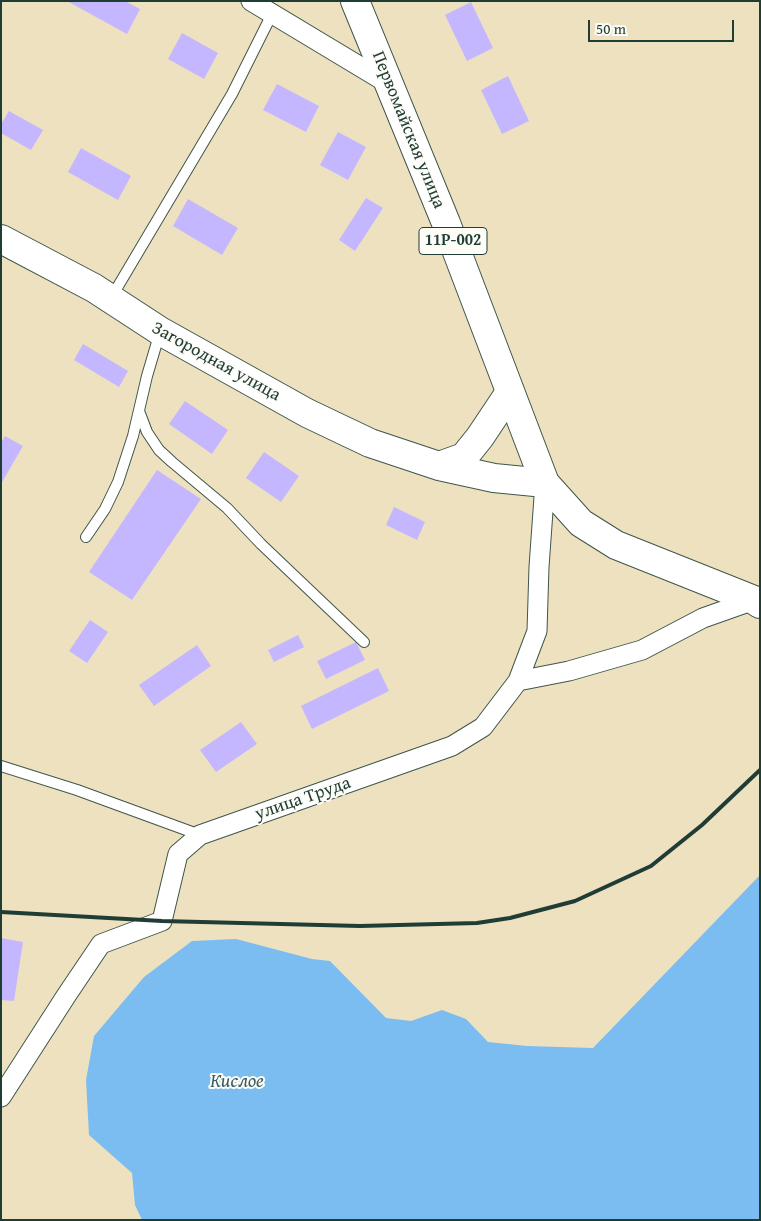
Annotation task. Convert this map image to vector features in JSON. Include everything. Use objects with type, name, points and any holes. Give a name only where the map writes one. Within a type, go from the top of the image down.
[{"type":"main road","name":"Первомайская улица","points":[[355,1],[446,223],[545,483]]},
{"type":"main road","name":"Загородная улица","points":[[1,240],[94,288],[160,331],[308,413],[370,443],[439,466],[494,478],[545,483]]},
{"type":"main road","points":[[439,466],[464,457],[510,392]]},
{"type":"main road","name":"11Р-002","points":[[545,483],[581,523],[616,545],[757,602]]},
{"type":"street","points":[[251,1],[389,84]]},
{"type":"street","name":"улица Труда","points":[[1,1097],[101,944],[162,921],[178,854],[200,835],[452,746],[483,727],[518,681],[537,631],[545,483]]},
{"type":"street","points":[[518,681],[569,672],[642,650],[703,618],[757,602]]},
{"type":"lane","points":[[111,299],[232,94],[272,14]]},
{"type":"lane","points":[[86,537],[105,509],[118,482],[133,436],[160,331]]},
{"type":"lane","points":[[139,411],[147,432],[159,450],[226,508],[364,642]]},
{"type":"lane","points":[[1,766],[77,790],[200,835]]},
{"type":"water","name":"Кислое","points":[[760,875],[760,1220],[142,1220],[135,1205],[132,1173],[89,1135],[86,1080],[94,1036],[144,977],[192,941],[236,939],[312,959],[330,961],[386,1018],[411,1021],[442,1010],[466,1019],[488,1042],[527,1046],[593,1048]]},
{"type":"building","points":[[67,1],[125,1],[140,9],[127,34]]},
{"type":"building","points":[[471,2],[493,48],[467,61],[445,15]]},
{"type":"building","points":[[182,33],[218,53],[204,79],[168,59]]},
{"type":"building","points":[[508,76],[529,121],[502,134],[481,90]]},
{"type":"building","points":[[277,84],[319,106],[306,132],[263,110]]},
{"type":"building","points":[[9,111],[43,130],[31,150],[1,133],[1,124]]},
{"type":"building","points":[[338,132],[366,147],[348,180],[320,165]]},
{"type":"building","points":[[81,148],[131,176],[118,200],[68,172]]},
{"type":"building","points":[[366,198],[383,208],[355,251],[339,240]]},
{"type":"building","points":[[188,199],[238,228],[222,255],[173,226]]},
{"type":"building","points":[[83,344],[128,371],[119,387],[74,360]]},
{"type":"building","points":[[185,401],[228,430],[212,454],[169,424]]},
{"type":"building","points":[[5,436],[23,446],[1,484],[1,443]]},
{"type":"building","points":[[264,452],[299,476],[281,502],[246,478]]},
{"type":"building","points":[[157,470],[201,499],[132,600],[89,572]]},
{"type":"building","points":[[394,507],[425,522],[417,540],[386,525]]},
{"type":"building","points":[[90,620],[108,632],[87,663],[69,651]]},
{"type":"building","points":[[298,635],[304,647],[274,662],[268,650]]},
{"type":"building","points":[[356,642],[365,660],[326,679],[317,661]]},
{"type":"building","points":[[197,645],[211,666],[154,706],[139,685]]},
{"type":"building","points":[[378,668],[389,691],[312,729],[301,706]]},
{"type":"building","points":[[241,722],[257,744],[216,772],[200,750]]},
{"type":"building","points":[[1,938],[23,942],[14,1001],[1,1000]]},
{"type":"railway","points":[[1,912],[162,921],[360,926],[477,923],[510,918],[575,901],[651,866],[702,825],[760,770]]}]
